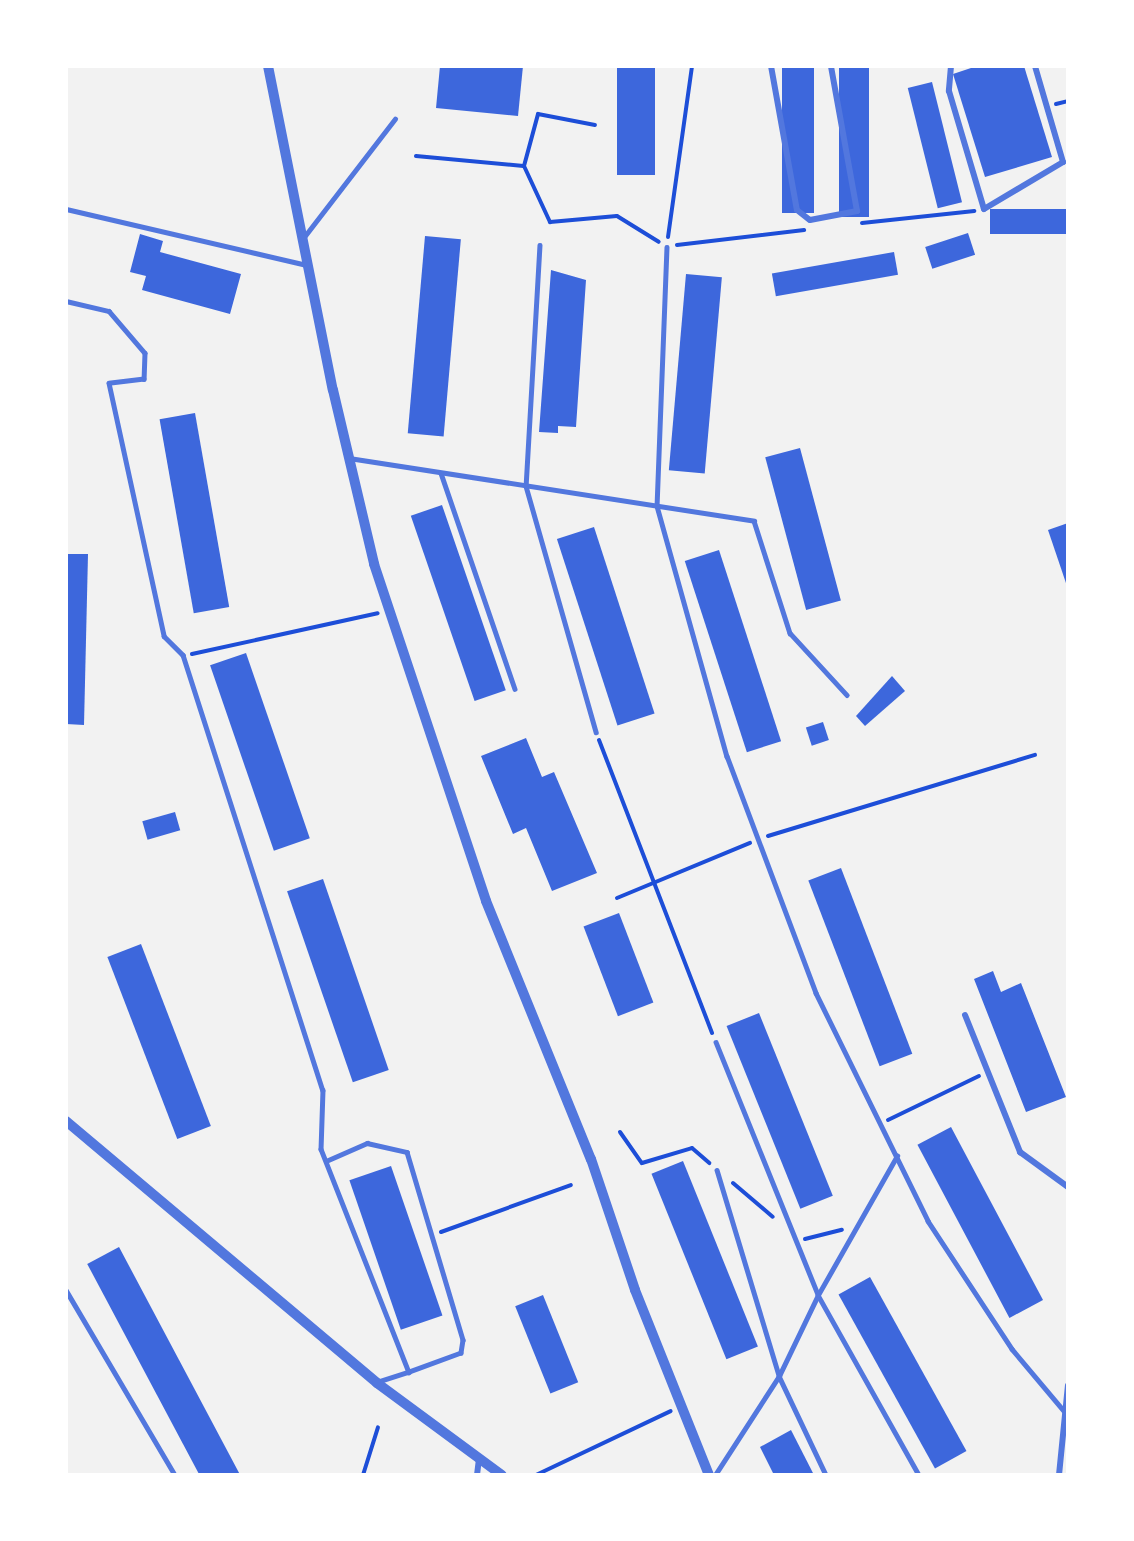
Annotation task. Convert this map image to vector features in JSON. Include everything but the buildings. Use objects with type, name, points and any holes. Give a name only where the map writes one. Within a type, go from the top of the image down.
[{"type":"street","points":[[268,66],[349,458],[390,610],[486,901],[587,1148],[709,1475]]},
{"type":"street","points":[[771,66],[797,210],[810,220],[857,211],[831,66]]},
{"type":"street","points":[[951,66],[950,91],[984,209],[1063,162],[1035,66]]},
{"type":"street","points":[[66,208],[308,265]]},
{"type":"street","points":[[965,1015],[1020,1152],[1068,1187]]},
{"type":"street","points":[[66,1121],[377,1383],[480,1457],[501,1475]]},
{"type":"street","points":[[1059,1475],[1068,1385]]},
{"type":"street","points":[[477,1475],[480,1457]]},
{"type":"lane","points":[[302,239],[395,119]]},
{"type":"lane","points":[[540,245],[526,486],[596,732]]},
{"type":"lane","points":[[667,247],[657,506],[727,756],[816,993],[928,1221],[1012,1349],[1065,1412]]},
{"type":"lane","points":[[66,301],[109,311],[145,353],[144,378],[110,383],[164,636],[183,655],[323,1090],[321,1149],[409,1372]]},
{"type":"lane","points":[[349,458],[754,521],[790,633],[847,695]]},
{"type":"lane","points":[[441,473],[515,689]]},
{"type":"lane","points":[[716,1042],[818,1295],[919,1475]]},
{"type":"lane","points":[[326,1161],[367,1143],[407,1152],[463,1340],[460,1353],[377,1383]]},
{"type":"lane","points":[[715,1475],[779,1376],[818,1295],[897,1156]]},
{"type":"lane","points":[[717,1170],[779,1376],[826,1475]]},
{"type":"lane","points":[[66,1290],[175,1475]]},
{"type":"path","points":[[595,125],[538,114],[524,166],[550,222],[617,216],[667,247],[692,66]]},
{"type":"path","points":[[416,156],[524,166]]},
{"type":"path","points":[[183,655],[390,610]]},
{"type":"path","points":[[596,732],[716,1042]]},
{"type":"path","points":[[617,898],[759,839],[1035,755]]},
{"type":"path","points":[[881,1124],[987,1072]]},
{"type":"path","points":[[432,1235],[571,1185]]},
{"type":"path","points":[[536,1475],[682,1406]]},
{"type":"path","points":[[363,1475],[378,1427]]}]
